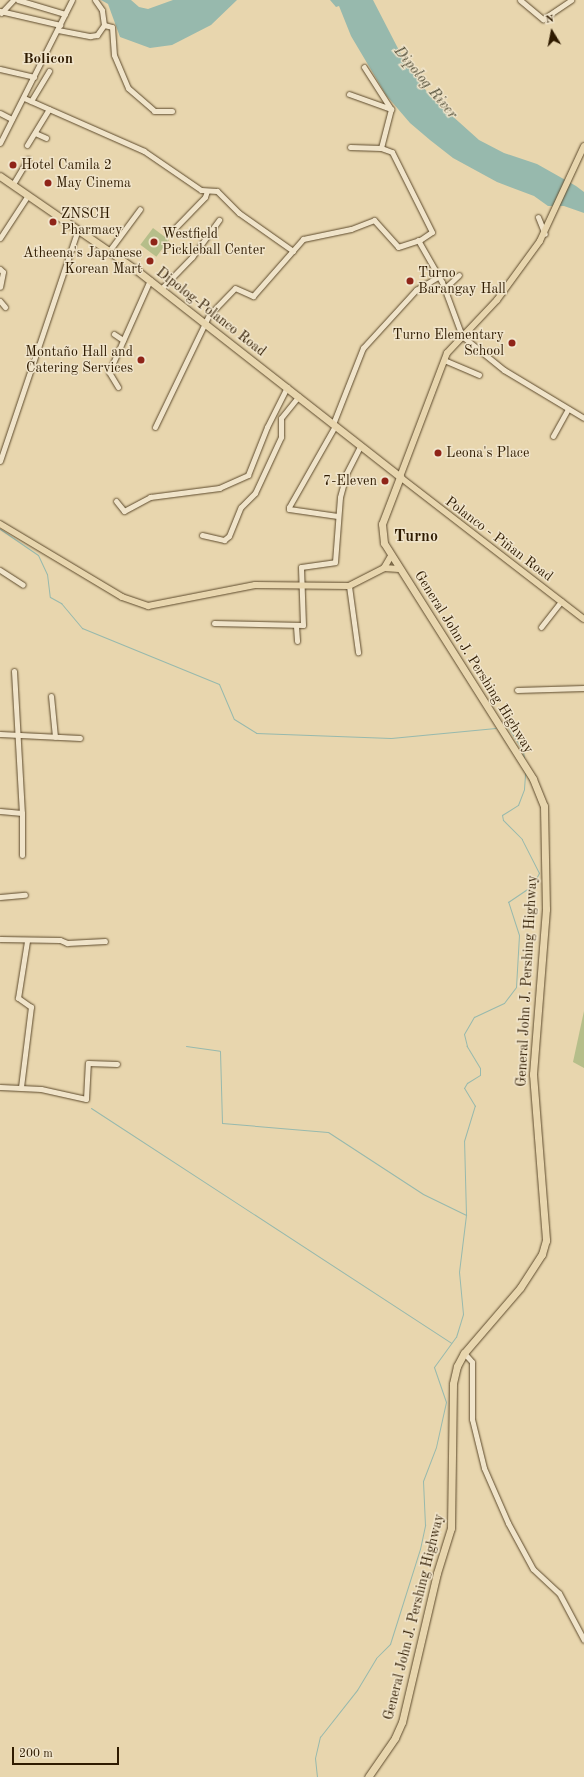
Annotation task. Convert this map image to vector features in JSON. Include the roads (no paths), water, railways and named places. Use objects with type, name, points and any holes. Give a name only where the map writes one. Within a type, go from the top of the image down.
[{"type":"highway","name":"Dipolog-Polanco Road","points":[[0,176],[162,289],[299,396],[400,478]]},
{"type":"highway","name":"General John J. Pershing Highway","points":[[368,1777],[395,1738],[402,1722],[437,1573],[451,1528],[453,1384],[457,1366],[464,1353],[520,1288],[542,1254],[546,1240],[533,1074],[546,909],[544,806],[533,779],[384,543],[381,530],[400,478]]},
{"type":"main road","name":"General John J. Pershing Highway","points":[[400,478],[444,360],[451,347],[497,300],[545,234],[584,146]]},
{"type":"main road","name":"Polanco - Piñan Road","points":[[400,478],[584,619]]},
{"type":"main road","points":[[0,524],[105,588],[141,605],[161,605],[255,585],[349,586],[384,568],[399,569]]},
{"type":"main road","points":[[384,568],[391,556]]},
{"type":"street","points":[[12,0],[1,12],[94,36],[102,30],[104,24],[102,10],[95,0]]},
{"type":"street","points":[[18,0],[66,14]]},
{"type":"street","points":[[0,143],[72,0]]},
{"type":"street","points":[[520,0],[543,19],[571,0]]},
{"type":"street","points":[[104,24],[112,27],[114,55],[128,88],[154,111],[172,111]]},
{"type":"street","points":[[364,67],[391,109],[381,148]]},
{"type":"street","points":[[0,69],[34,77]]},
{"type":"street","points":[[31,101],[48,71]]},
{"type":"street","points":[[349,94],[391,109]]},
{"type":"street","points":[[24,98],[144,151],[196,187],[207,191],[219,192],[238,213],[292,251]]},
{"type":"street","points":[[27,145],[49,109]]},
{"type":"street","points":[[0,113],[12,119]]},
{"type":"street","points":[[35,133],[46,138]]},
{"type":"street","points":[[155,427],[204,322],[235,288],[253,296],[306,237],[351,229],[374,220],[396,247],[418,240],[430,234],[431,228],[392,152],[381,148],[350,147]]},
{"type":"street","points":[[12,184],[28,160]]},
{"type":"street","points":[[173,230],[206,197],[207,191]]},
{"type":"street","points":[[0,238],[28,195]]},
{"type":"street","points":[[108,251],[140,209]]},
{"type":"street","points":[[538,217],[545,234]]},
{"type":"street","points":[[162,289],[192,257],[219,220]]},
{"type":"street","points":[[0,461],[78,229]]},
{"type":"street","points":[[418,240],[445,288],[462,336],[504,370],[584,418]]},
{"type":"street","points":[[0,270],[3,272],[0,287]]},
{"type":"street","points":[[445,288],[459,275]]},
{"type":"street","points":[[337,516],[289,509],[289,507],[334,425],[363,348],[416,290],[439,276]]},
{"type":"street","points":[[118,387],[108,375],[150,280]]},
{"type":"street","points":[[0,301],[5,307]]},
{"type":"street","points":[[114,334],[123,340]]},
{"type":"street","points":[[444,360],[479,375]]},
{"type":"street","points":[[116,501],[124,511],[150,497],[219,488],[248,475],[267,427],[287,387]]},
{"type":"street","points":[[202,536],[224,540],[229,536],[241,507],[255,492],[281,437],[281,418],[299,396]]},
{"type":"street","points":[[553,436],[568,409]]},
{"type":"street","points":[[214,623],[296,626],[303,624],[302,565],[335,562],[337,516],[346,474],[360,446]]},
{"type":"street","points":[[0,570],[23,584]]},
{"type":"street","points":[[349,586],[358,652]]},
{"type":"street","points":[[541,627],[561,601]]},
{"type":"street","points":[[296,626],[296,642]]},
{"type":"street","points":[[14,671],[16,735],[22,813],[22,855]]},
{"type":"street","points":[[517,690],[584,688]]},
{"type":"street","points":[[51,696],[54,737]]},
{"type":"street","points":[[0,734],[80,738]]},
{"type":"street","points":[[0,811],[22,813]]},
{"type":"street","points":[[0,897],[24,895]]},
{"type":"street","points":[[0,939],[27,941],[60,940],[67,943],[105,941]]},
{"type":"street","points":[[21,1087],[31,1007],[18,998],[27,941]]},
{"type":"street","points":[[0,1087],[21,1087],[60,1092],[86,1099],[88,1063],[117,1064]]},
{"type":"street","points":[[464,1353],[472,1362],[472,1419],[484,1468],[508,1523],[533,1569],[559,1593],[584,1640]]},
{"type":"water","points":[[101,0],[131,0],[139,7],[148,9],[173,0],[237,0],[211,25],[172,45],[150,48],[120,37],[108,4]]},
{"type":"water","points":[[330,0],[373,0],[405,62],[430,96],[479,140],[504,153],[537,164],[584,192],[584,213],[564,206],[548,206],[534,196],[497,182],[453,158],[430,140],[410,123],[386,95],[351,36],[339,6],[336,7]]},
{"type":"waterway","points":[[0,529],[38,555],[47,574],[50,597],[61,603],[82,628],[219,684],[234,719],[256,733],[391,738],[496,728]]},
{"type":"waterway","points":[[504,727],[508,727],[523,751],[524,759]]},
{"type":"waterway","points":[[317,1777],[315,1758],[320,1737],[357,1690],[376,1658],[390,1644],[420,1549],[425,1525],[423,1481],[436,1447],[446,1402],[434,1367],[456,1337],[463,1314],[459,1272],[466,1215],[464,1141],[475,1106],[464,1088],[467,1083],[480,1075],[480,1068],[467,1046],[464,1034],[474,1017],[504,1003],[516,987],[519,935],[508,902],[532,886],[539,873],[522,839],[503,820],[502,815],[518,805],[524,789],[525,773]]},
{"type":"waterway","points":[[186,1046],[220,1051],[222,1123],[328,1132],[423,1194],[466,1215]]},
{"type":"waterway","points":[[91,1108],[451,1343]]},
{"type":"place","name":"Hotel Camila 2","points":[[13,165]]},
{"type":"place","name":"May Cinema","points":[[48,183]]},
{"type":"place","name":"ZNSCH Pharmacy","points":[[53,222]]},
{"type":"place","name":"Westfield Pickleball Center","points":[[154,242]]},
{"type":"place","name":"Atheena's Japanese Korean Mart","points":[[150,261]]},
{"type":"place","name":"Turno Barangay Hall","points":[[410,281]]},
{"type":"place","name":"Turno Elementary School","points":[[512,343]]},
{"type":"place","name":"Montaño Hall and Catering Services","points":[[141,360]]},
{"type":"place","name":"Leona's Place","points":[[438,453]]},
{"type":"place","name":"7-Eleven","points":[[385,481]]},
{"type":"district","name":"Bolicon","points":[[48,60]]},
{"type":"district","name":"Turno","points":[[416,537]]},
{"type":"water label","name":"Dipolog River","points":[[425,83]]}]
